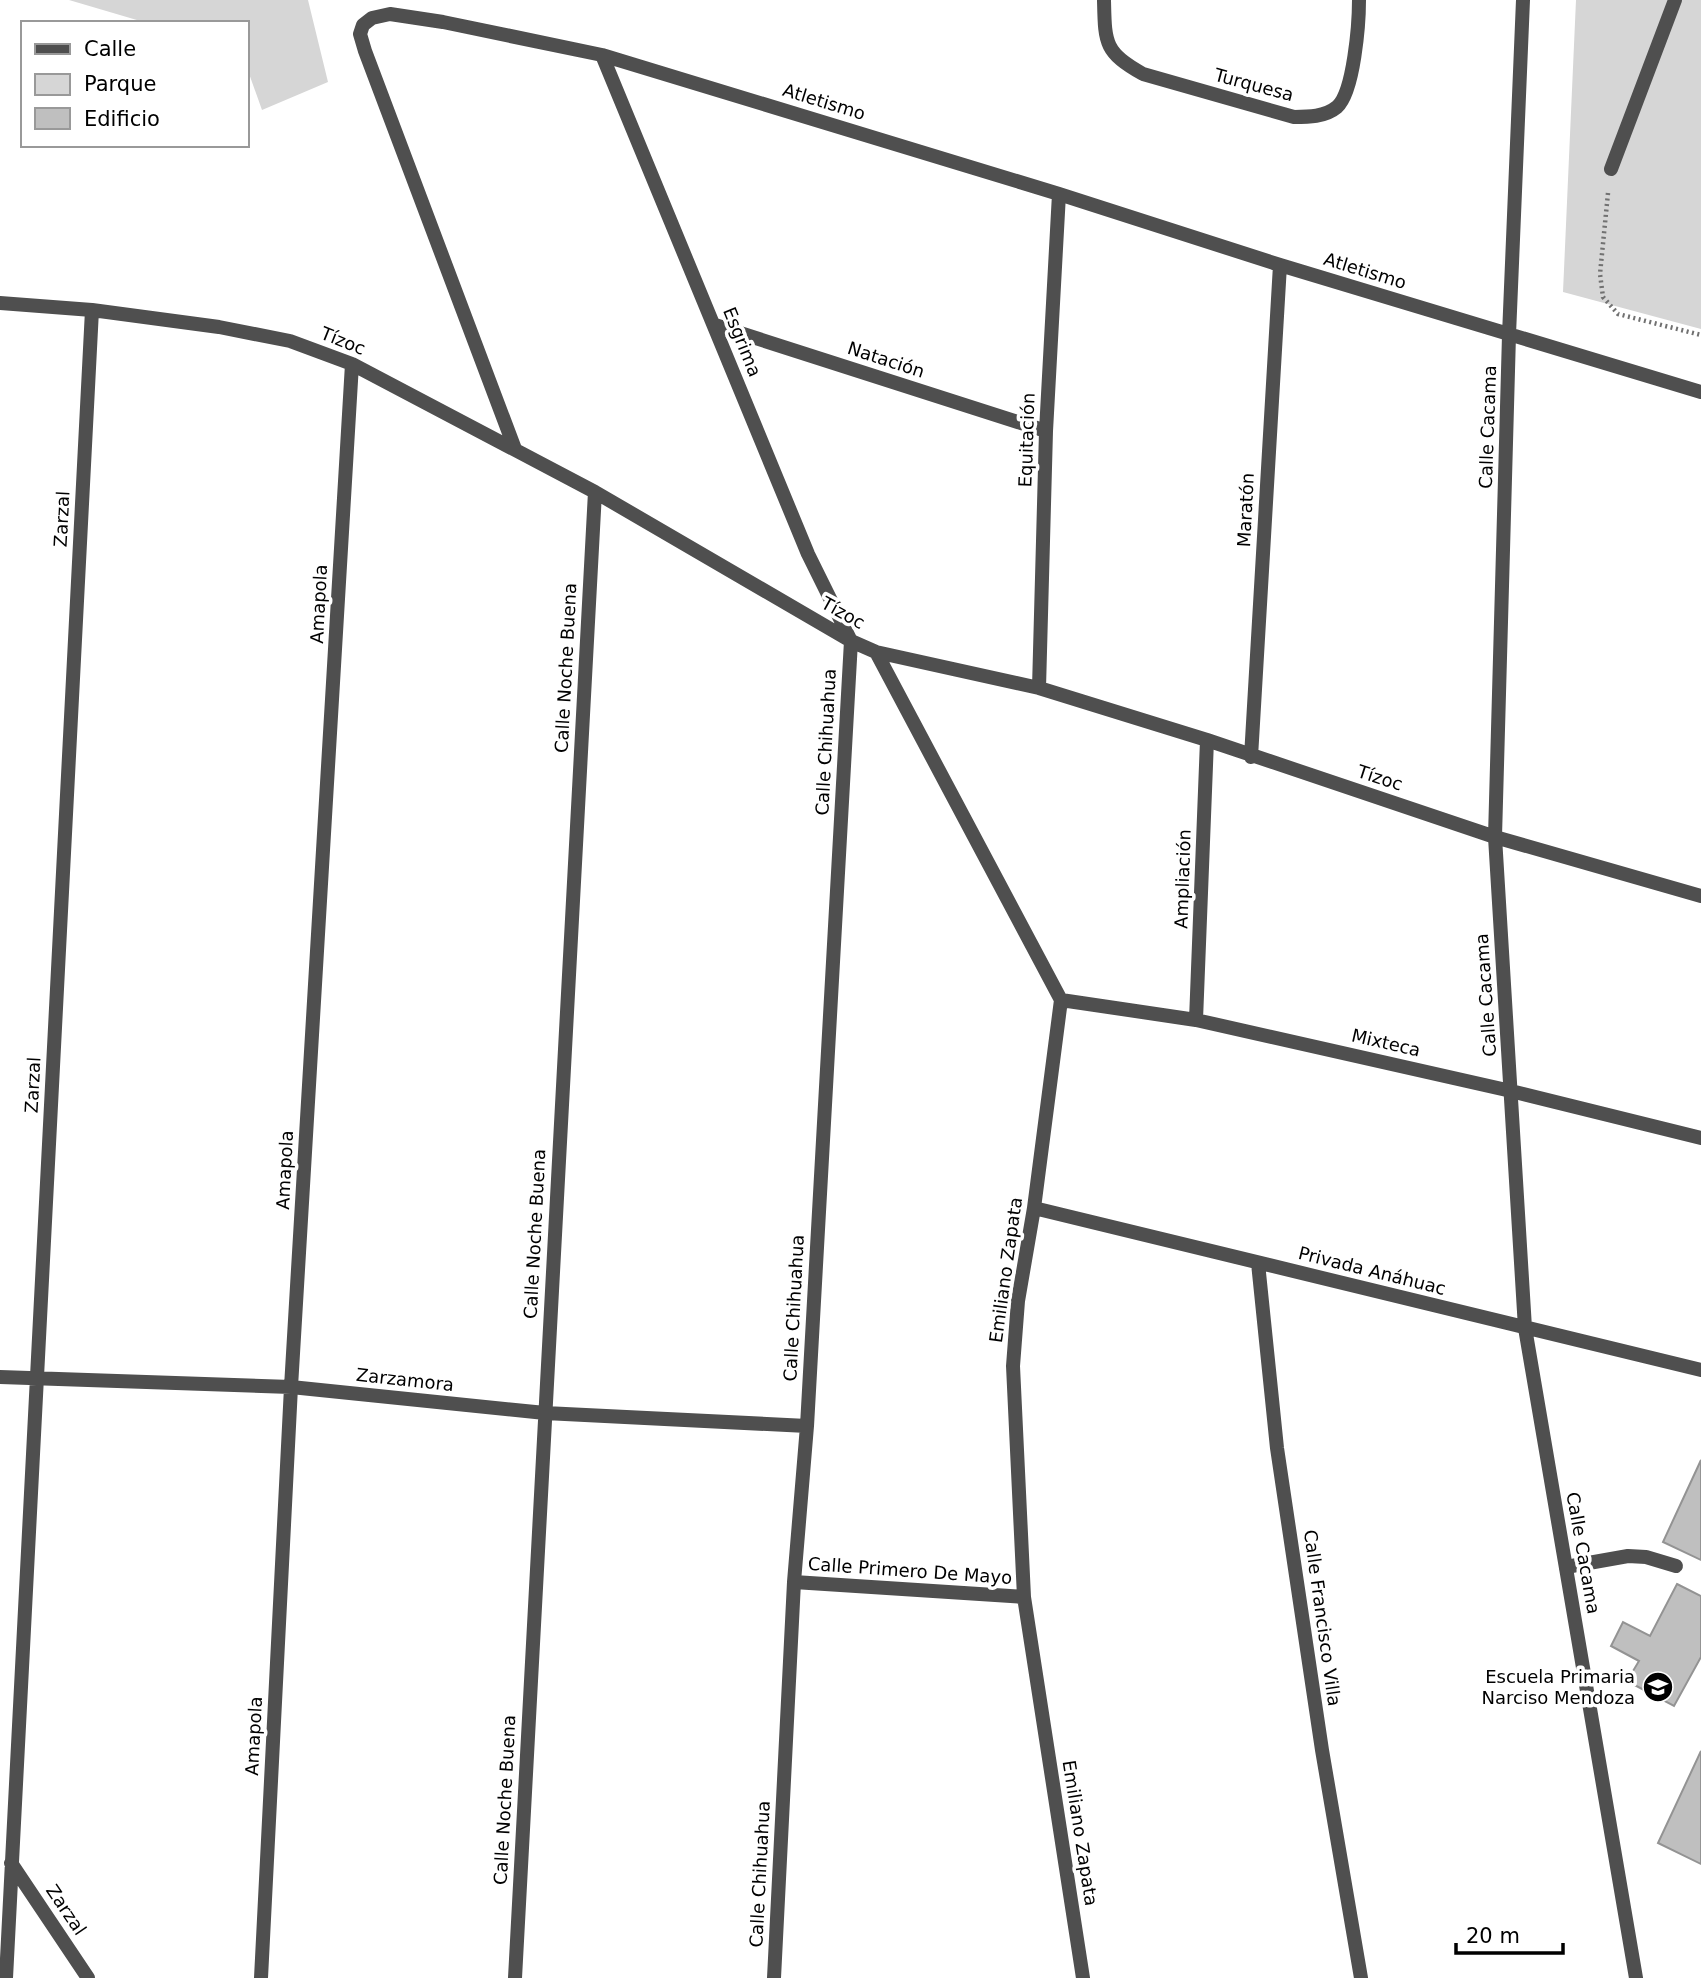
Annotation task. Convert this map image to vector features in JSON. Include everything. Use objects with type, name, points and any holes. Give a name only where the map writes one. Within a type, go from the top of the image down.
[{"type":"street","name":"Turquesa","points":[[1104,0],[1105,34],[1110,48],[1122,62],[1143,74],[1294,117],[1322,114],[1337,106],[1345,93],[1354,57],[1359,0]]},
{"type":"street","name":"Calle Cacama","points":[[1522,0],[1509,335],[1496,837],[1525,1328],[1636,1978]]},
{"type":"street","points":[[1611,169],[1675,0]]},
{"type":"street","name":"Atletismo","points":[[515,449],[365,51],[360,34],[363,25],[372,18],[390,14],[443,22],[602,55],[1059,194],[1280,265],[1701,391]]},
{"type":"street","name":"Esgrima","points":[[602,55],[808,554],[852,641]]},
{"type":"street","name":"Equitación","points":[[1039,688],[1046,431],[1059,194]]},
{"type":"street","name":"Maratón","points":[[1251,757],[1280,265]]},
{"type":"street","name":"Tízoc","points":[[0,303],[92,310],[219,327],[290,341],[352,364],[515,449],[595,492],[852,641],[876,652],[1039,688],[1207,740],[1251,757],[1496,837],[1701,896]]},
{"type":"street","name":"Zarzal","points":[[6,1978],[92,310]]},
{"type":"street","name":"Natación","points":[[715,325],[1046,431]]},
{"type":"street","name":"Amapola","points":[[261,1978],[291,1387],[352,364]]},
{"type":"street","name":"Calle Noche Buena","points":[[515,1978],[595,492]]},
{"type":"street","name":"Calle Chihuahua","points":[[774,1978],[794,1582],[807,1426],[852,641]]},
{"type":"street","points":[[876,652],[1061,1000]]},
{"type":"street","name":"Ampliación","points":[[1196,1020],[1207,740]]},
{"type":"street","name":"Mixteca","points":[[1061,1000],[1196,1020],[1511,1091],[1701,1138]]},
{"type":"street","name":"Emiliano Zapata","points":[[1061,1000],[1034,1208],[1018,1301],[1013,1366],[1024,1597],[1083,1978]]},
{"type":"street","name":"Privada Anáhuac","points":[[1034,1208],[1701,1370]]},
{"type":"street","name":"Calle Francisco Villa","points":[[1258,1263],[1277,1448],[1322,1749],[1361,1978]]},
{"type":"street","name":"Zarzamora","points":[[0,1377],[291,1387],[545,1413],[807,1426]]},
{"type":"street","points":[[1566,1567],[1628,1556],[1646,1557],[1675,1566]]},
{"type":"street","name":"Calle Primero De Mayo","points":[[794,1582],[1024,1597]]},
{"type":"street","name":"Zarzal","points":[[11,1863],[88,1978]]},
{"type":"path","points":[[1611,169],[1600,274],[1604,297],[1618,314],[1701,335]]},
{"type":"green space","points":[[69,0],[308,0],[328,82],[262,110],[248,71],[248,21],[140,21]]},
{"type":"green space","points":[[1576,0],[1701,0],[1701,329],[1563,292]]},
{"type":"building","points":[[1701,1460],[1701,1560],[1663,1542]]},
{"type":"building","points":[[1677,1584],[1701,1596],[1701,1657],[1674,1706],[1627,1681],[1639,1661],[1611,1646],[1623,1622],[1650,1636]]},
{"type":"building","points":[[1701,1751],[1701,1864],[1658,1843]]},
{"type":"place","name":"Escuela Primaria Narciso Mendoza","points":[[1658,1687]]}]
